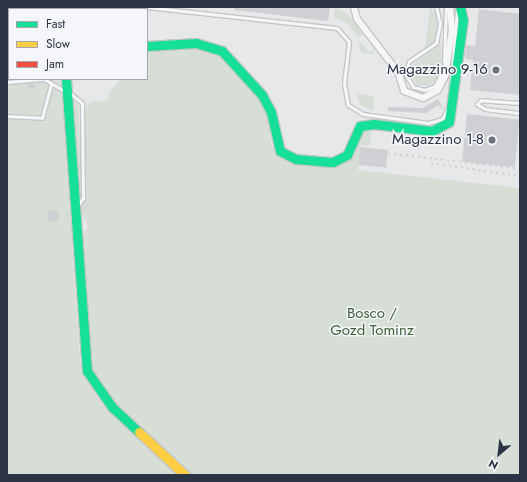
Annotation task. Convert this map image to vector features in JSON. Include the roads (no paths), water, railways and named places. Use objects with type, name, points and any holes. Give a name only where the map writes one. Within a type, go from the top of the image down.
[{"type":"street","points":[[354,7],[357,19],[398,72],[404,91],[422,98],[438,90],[445,76],[452,30],[450,7]]},
{"type":"street","points":[[148,46],[196,43],[222,51],[262,95],[271,112],[280,151],[296,159],[333,162],[347,155],[360,126],[374,124],[432,131],[448,122],[453,113],[462,28],[460,7]]},
{"type":"street","points":[[66,80],[74,208],[87,371],[112,407],[185,475]]},
{"type":"lane","points":[[147,7],[343,31],[349,42],[344,83],[348,105],[374,116],[428,123],[442,119],[449,106],[456,7]]},
{"type":"lane","points":[[436,7],[440,23],[436,43],[406,65],[407,80],[421,90],[435,86],[442,74],[447,32],[446,7]]},
{"type":"lane","points":[[7,82],[31,80]]},
{"type":"lane","points":[[44,80],[51,86],[62,90]]},
{"type":"lane","points":[[7,116],[42,118],[51,86]]},
{"type":"lane","points":[[71,94],[81,101],[82,110],[83,198],[74,208]]},
{"type":"lane","points":[[520,103],[481,100],[477,104],[485,109],[520,113]]},
{"type":"railway","points":[[370,151],[520,169]]},
{"type":"railway","points":[[431,163],[520,176]]},
{"type":"place","name":"Magazzino 9-16","points":[[496,70]]},
{"type":"place","name":"Magazzino 1-8","points":[[492,140]]},
{"type":"park label","name":"Bosco / Gozd Tominz","points":[[372,322]]}]
